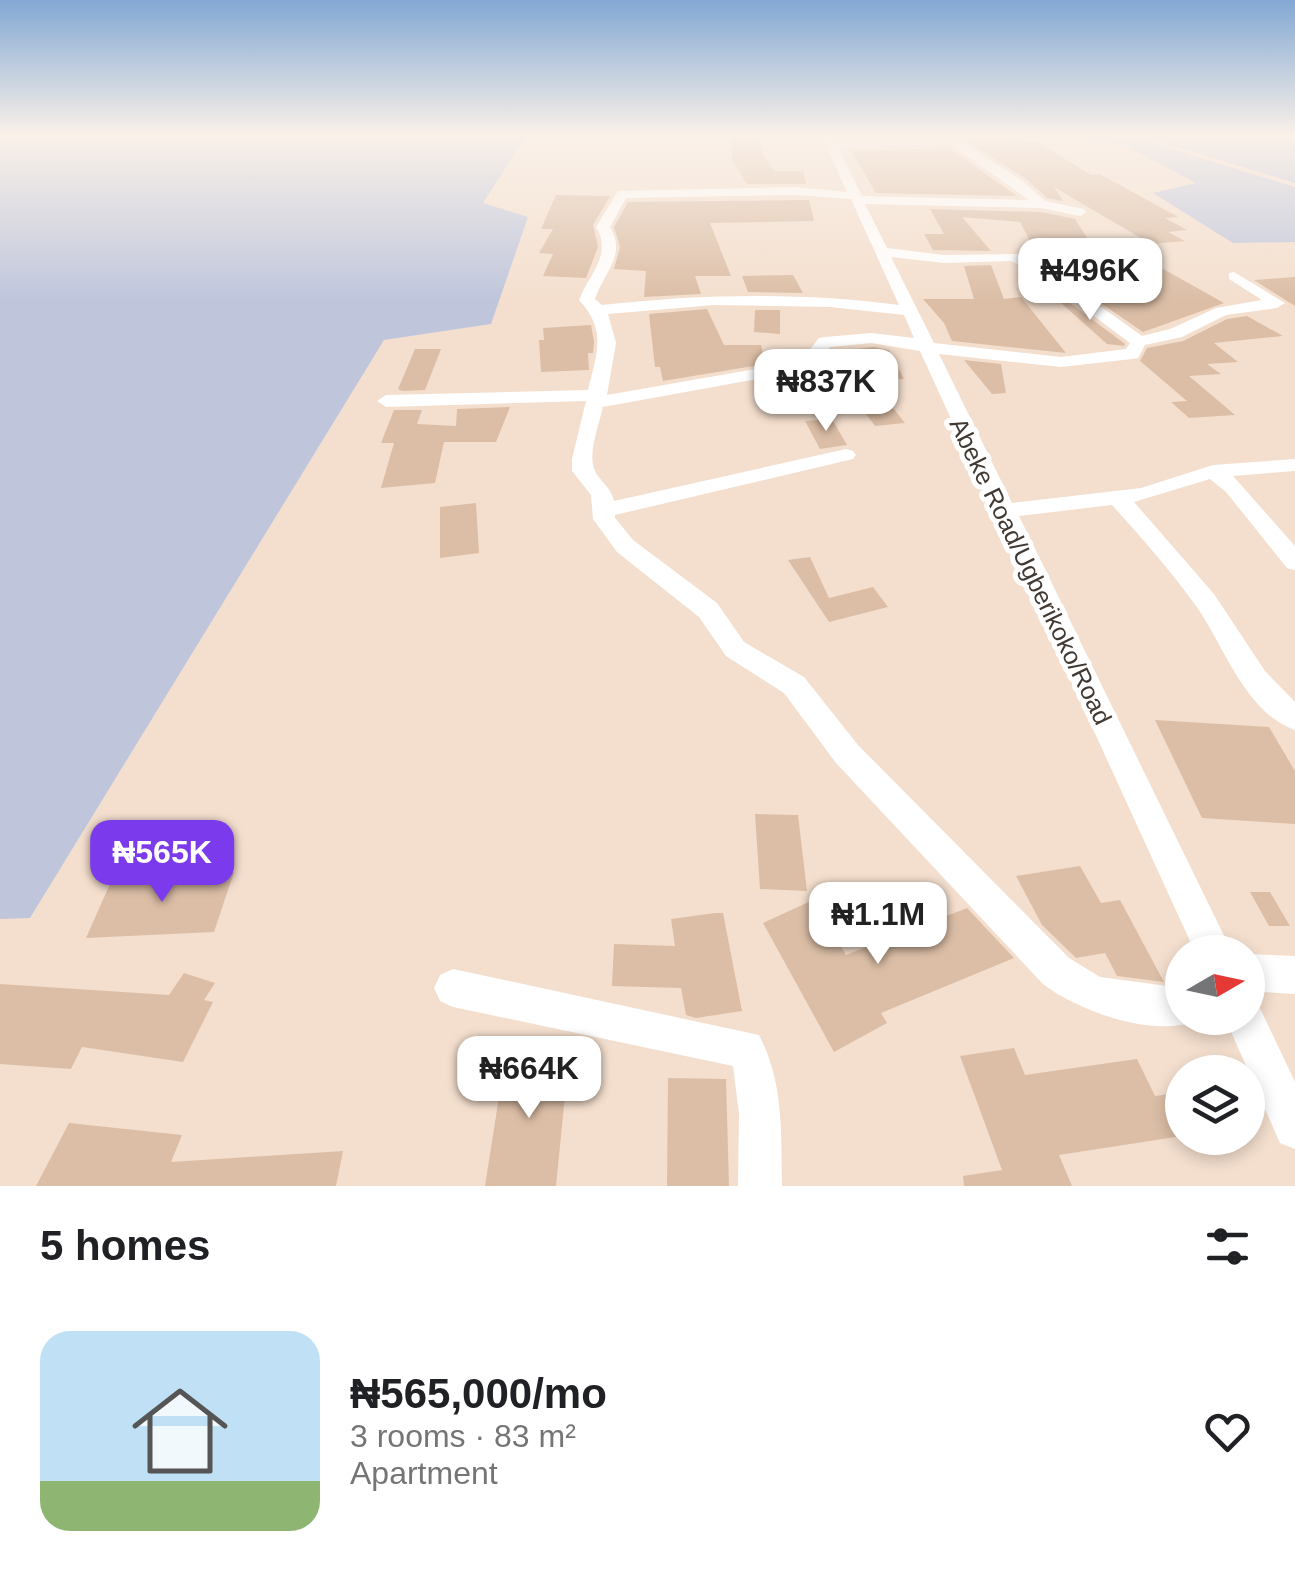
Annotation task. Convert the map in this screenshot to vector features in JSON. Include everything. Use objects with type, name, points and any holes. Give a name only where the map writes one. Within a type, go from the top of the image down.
[{"type":"street","name":"Abeke Road/Ugberikoko/Road","points":[[852,189],[1206,935]]},
{"type":"street","points":[[1025,189],[1041,204]]},
{"type":"street","points":[[1080,212],[1041,204],[856,198],[781,191],[622,194],[603,227],[614,240],[614,249],[591,284],[588,300],[599,310],[608,343],[582,464],[600,490],[601,510],[625,546],[708,610],[735,649],[794,686],[847,754],[1056,971],[1077,989],[1096,997],[1165,1005]]},
{"type":"street","points":[[880,251],[944,258],[1014,257],[1049,276],[1139,342]]},
{"type":"street","points":[[386,400],[596,399],[806,365],[825,342],[871,338],[1085,362],[1132,354],[1139,342],[1176,333],[1222,311],[1277,303],[1234,276]]},
{"type":"street","points":[[599,310],[676,302],[793,301],[849,302],[907,311]]},
{"type":"street","points":[[601,510],[846,455]]},
{"type":"street","points":[[1003,512],[1118,498],[1213,470],[1295,466]]},
{"type":"street","points":[[1213,470],[1234,487],[1295,562]]},
{"type":"street","points":[[1118,498],[1207,602],[1274,703],[1295,718]]},
{"type":"street","points":[[1265,974],[1295,975]]},
{"type":"street","points":[[453,988],[745,1049],[754,1063],[757,1085],[760,1186]]},
{"type":"street","points":[[1252,1035],[1295,1128]]},
{"type":"shaded area","points":[[0,189],[492,189],[483,203],[528,217],[491,324],[384,340],[30,918],[0,919]]},
{"type":"shaded area","points":[[1169,189],[1295,189],[1295,242],[1233,243],[1153,193]]},
{"type":"building","points":[[874,189],[1008,189],[1017,196],[876,193]]},
{"type":"building","points":[[1037,189],[1056,189],[1063,201],[1047,198]]},
{"type":"building","points":[[1058,189],[1128,189],[1178,217],[1165,218],[1187,230],[1168,232],[1185,241],[1151,244]]},
{"type":"building","points":[[556,195],[610,196],[593,225],[598,247],[586,278],[543,276],[553,254],[539,253],[553,229],[541,229]]},
{"type":"building","points":[[809,200],[814,221],[710,223],[731,276],[695,276],[701,294],[644,297],[646,271],[614,269],[620,247],[614,227],[628,202]]},
{"type":"building","points":[[930,209],[1041,212],[1075,219],[1104,265],[1149,261],[1224,303],[1143,332],[1041,262],[1020,222],[962,217],[991,251],[933,250],[924,234],[944,234]]},
{"type":"building","points":[[991,265],[1004,299],[1021,297],[1066,353],[952,341],[944,323],[923,299],[974,299],[964,266]]},
{"type":"building","points":[[793,275],[803,293],[748,292],[742,276]]},
{"type":"building","points":[[1295,277],[1295,306],[1254,280]]},
{"type":"building","points":[[1057,293],[1124,346],[1107,344],[1051,294]]},
{"type":"building","points":[[707,309],[724,345],[761,345],[765,364],[663,381],[660,367],[655,367],[649,314]]},
{"type":"building","points":[[755,310],[780,310],[780,334],[754,332]]},
{"type":"building","points":[[1247,316],[1283,336],[1214,343],[1238,362],[1207,364],[1221,374],[1189,376],[1235,415],[1189,418],[1171,402],[1187,401],[1140,361],[1147,348],[1183,341],[1227,319]]},
{"type":"building","points":[[591,325],[594,342],[593,353],[588,353],[589,370],[541,372],[539,340],[544,340],[543,328]]},
{"type":"building","points":[[874,347],[889,350],[904,379],[851,381],[831,352]]},
{"type":"building","points":[[415,349],[441,349],[425,390],[402,391],[398,389]]},
{"type":"building","points":[[964,360],[1001,364],[1006,393],[992,394]]},
{"type":"building","points":[[877,388],[905,423],[875,426],[849,391]]},
{"type":"building","points":[[510,407],[496,442],[444,442],[435,483],[381,488],[394,443],[381,443],[394,410],[422,410],[417,424],[456,426],[457,409]]},
{"type":"building","points":[[832,419],[847,445],[820,449],[805,421]]},
{"type":"building","points":[[476,503],[479,553],[440,558],[440,507]]},
{"type":"building","points":[[810,557],[829,598],[873,587],[888,607],[829,622],[788,560]]},
{"type":"building","points":[[1155,720],[1269,727],[1295,771],[1295,824],[1202,818]]},
{"type":"building","points":[[755,814],[798,815],[807,891],[760,889]]},
{"type":"building","points":[[1080,866],[1101,903],[1120,900],[1164,982],[1117,976],[1105,953],[1076,958],[1042,925],[1016,876]]},
{"type":"building","points":[[234,872],[214,932],[86,938],[113,877]]},
{"type":"building","points":[[1250,892],[1270,892],[1290,926],[1269,926]]},
{"type":"building","points":[[813,900],[846,955],[967,908],[1014,958],[881,1013],[887,1023],[834,1052],[763,923]]},
{"type":"building","points":[[723,913],[742,1011],[696,1018],[686,1015],[681,988],[612,986],[614,944],[675,946],[671,919]]},
{"type":"building","points":[[184,973],[215,983],[204,1000],[213,1002],[183,1062],[82,1047],[71,1069],[0,1064],[0,984],[169,995]]},
{"type":"building","points":[[1014,1048],[1025,1075],[1137,1059],[1155,1096],[1165,1095],[1165,1139],[1059,1155],[1072,1186],[964,1186],[963,1176],[1002,1170],[960,1056]]},
{"type":"building","points":[[506,1052],[569,1056],[556,1186],[485,1186]]},
{"type":"building","points":[[668,1078],[726,1079],[729,1186],[667,1186]]},
{"type":"building","points":[[69,1123],[182,1135],[171,1162],[343,1151],[336,1186],[36,1186]]}]
